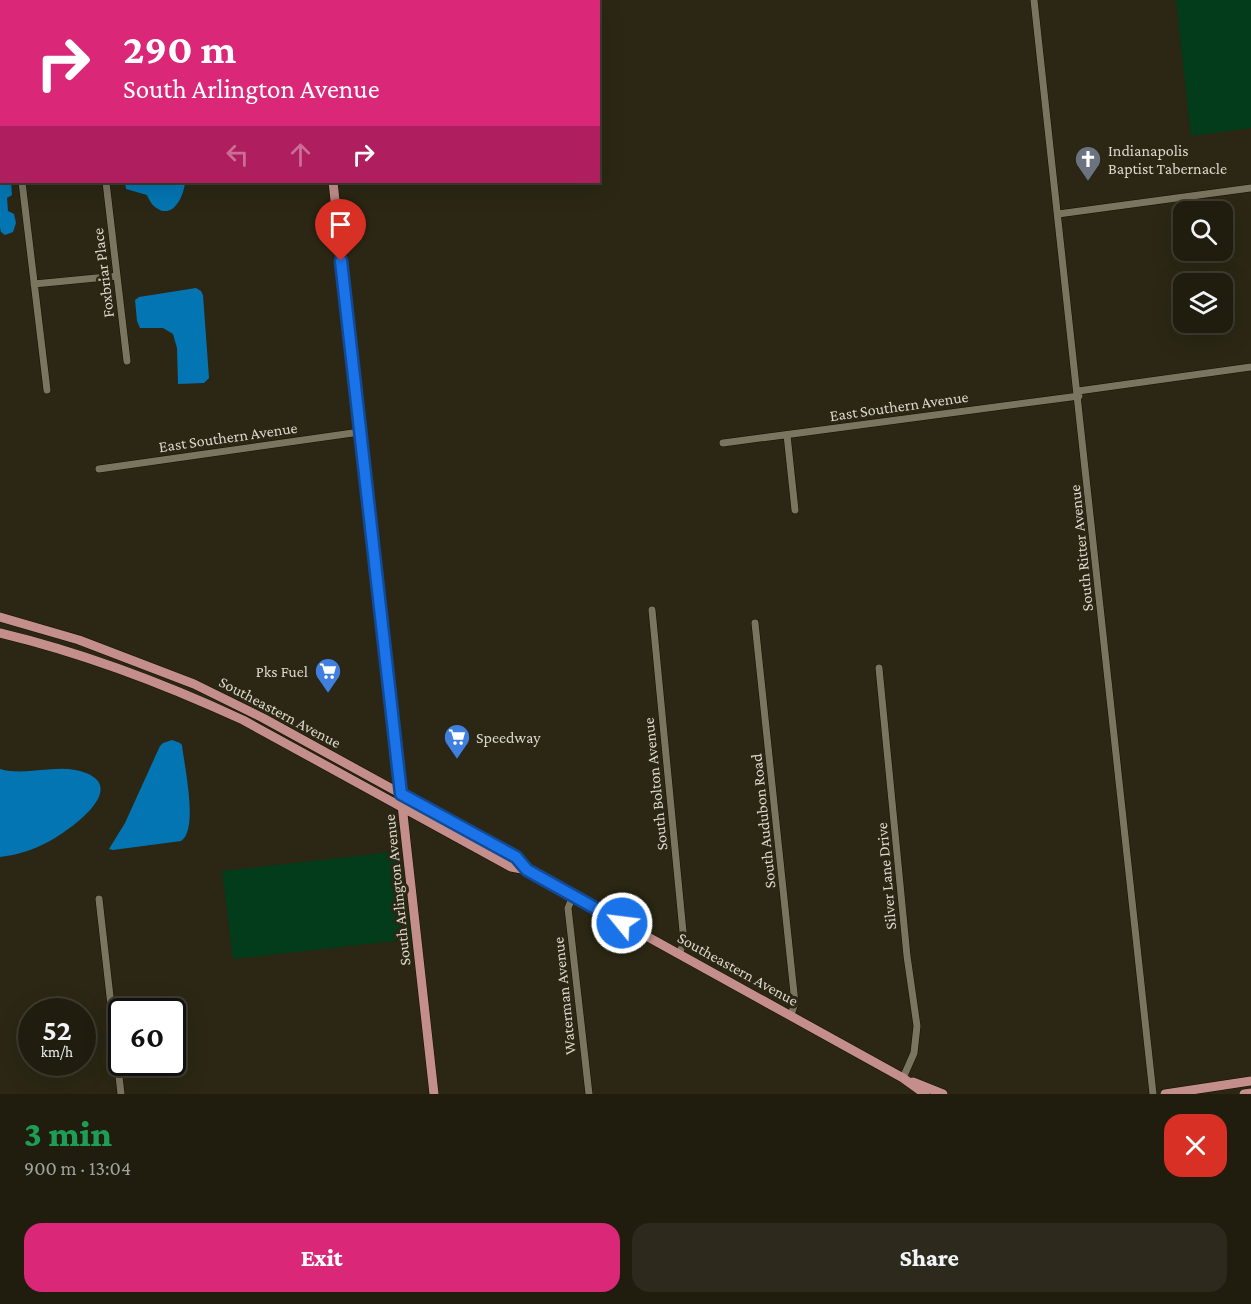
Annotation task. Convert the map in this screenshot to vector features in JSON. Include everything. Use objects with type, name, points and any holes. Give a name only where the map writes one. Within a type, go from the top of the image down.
[{"type":"main road","name":"South Arlington Avenue","points":[[333,183],[434,1094]]},
{"type":"main road","name":"Southeastern Avenue","points":[[0,617],[79,640],[194,684],[263,718],[516,857],[527,870]]},
{"type":"main road","name":"Southeastern Avenue","points":[[0,633],[112,666],[200,700],[243,720],[511,867],[527,870],[903,1078],[925,1094]]},
{"type":"main road","name":"Southeastern Avenue","points":[[903,1078],[943,1094]]},
{"type":"main road","points":[[1165,1094],[1251,1081]]},
{"type":"main road","points":[[1244,1094],[1251,1093]]},
{"type":"street","name":"South Ritter Avenue","points":[[1034,0],[1153,1094]]},
{"type":"street","points":[[22,183],[46,390]]},
{"type":"street","name":"Foxbriar Place","points":[[106,183],[127,361]]},
{"type":"street","points":[[1058,214],[1251,188]]},
{"type":"street","points":[[34,284],[117,276]]},
{"type":"street","name":"East Southern Avenue","points":[[723,443],[1251,367]]},
{"type":"street","name":"East Southern Avenue","points":[[99,469],[360,432]]},
{"type":"street","points":[[787,435],[795,510]]},
{"type":"street","name":"South Bolton Avenue","points":[[652,610],[684,942],[679,954]]},
{"type":"street","name":"South Audubon Road","points":[[755,623],[795,1003],[791,1015]]},
{"type":"street","name":"Silver Lane Drive","points":[[879,668],[907,956],[917,1026],[914,1053],[903,1078]]},
{"type":"street","name":"Waterman Avenue","points":[[573,896],[568,908],[589,1094]]},
{"type":"street","points":[[99,899],[121,1094]]},
{"type":"green space","points":[[1176,0],[1251,0],[1251,128],[1191,136]]},
{"type":"green space","points":[[400,851],[412,939],[233,959],[222,871]]},
{"type":"water","points":[[0,183],[11,183],[12,195],[7,198],[8,211],[14,214],[16,223],[13,232],[5,235],[1,232]]},
{"type":"water","points":[[125,183],[185,183],[180,200],[167,211],[161,211],[155,207],[147,195],[126,189]]},
{"type":"water","points":[[196,288],[203,295],[209,378],[204,383],[178,384],[177,348],[173,334],[163,328],[140,328],[135,300],[139,297]]},
{"type":"water","points":[[172,740],[182,745],[190,811],[186,835],[181,841],[109,849],[125,823],[160,746]]},
{"type":"water","points":[[0,769],[11,771],[76,770],[97,780],[101,790],[90,810],[67,830],[31,850],[0,857]]},
{"type":"place","name":"Indianapolis Baptist Tabernacle","points":[[1088,182]]},
{"type":"place","name":"Pks Fuel","points":[[328,694]]},
{"type":"place","name":"Speedway","points":[[457,760]]},
{"type":"route","points":[[341,261],[401,794],[516,857],[527,870],[622,923]]}]
